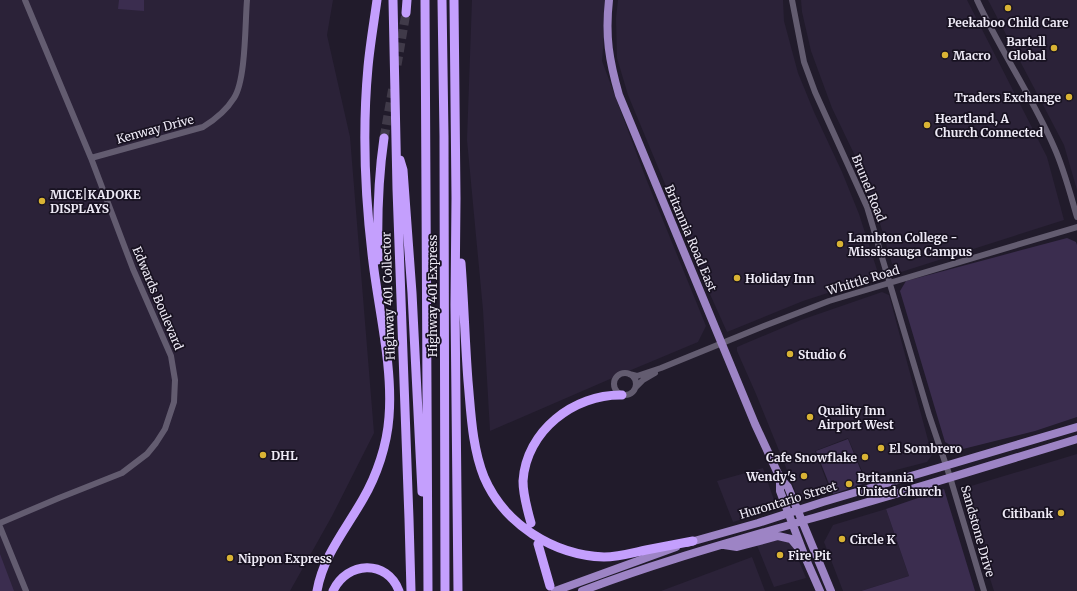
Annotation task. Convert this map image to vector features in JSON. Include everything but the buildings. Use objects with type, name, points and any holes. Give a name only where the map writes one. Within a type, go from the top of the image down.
[{"type":"highway","points":[[317,591],[319,578],[326,561],[364,498],[377,468],[388,430],[389,395],[386,349],[373,262],[366,175],[365,125],[368,67],[377,0]]},
{"type":"highway","name":"Highway 401 Collector","points":[[393,0],[397,205],[411,591]]},
{"type":"highway","points":[[406,13],[408,0]]},
{"type":"highway","name":"Highway 401 Express","points":[[425,0],[428,591]]},
{"type":"highway","name":"Highway 401 Express","points":[[442,0],[444,136],[445,591]]},
{"type":"highway","points":[[454,0],[458,591]]},
{"type":"highway","points":[[380,307],[377,209],[378,181],[384,138]]},
{"type":"highway","points":[[397,147],[403,170],[412,293],[428,591]]},
{"type":"highway","points":[[456,198],[473,436],[481,467],[494,494],[513,518],[529,532],[556,546],[577,553],[593,556],[614,556],[694,541]]},
{"type":"highway","points":[[531,523],[524,496],[524,473],[528,456],[538,437],[551,422],[566,410],[600,396],[622,395]]},
{"type":"highway","points":[[538,544],[553,589]]},
{"type":"highway","points":[[333,591],[344,575],[356,569],[368,568],[374,568],[386,574],[391,578],[399,591]]},
{"type":"main road","name":"Britannia Road East","points":[[609,0],[606,29],[607,45],[619,95],[755,424],[780,478],[788,487],[831,591]]},
{"type":"main road","name":"Hurontario Street","points":[[582,591],[615,578],[723,544],[946,465],[1077,426]]},
{"type":"main road","name":"Hurontario Street","points":[[553,589],[694,541],[791,519],[950,478],[1077,439]]},
{"type":"main road","name":"Britannia Road East","points":[[780,478],[780,491],[805,557]]},
{"type":"main road","points":[[723,544],[737,547],[778,536],[791,540],[805,557],[820,591]]},
{"type":"street","name":"Edwards Boulevard","points":[[0,524],[59,498],[122,473],[147,454],[156,443],[165,429],[174,402],[175,380],[171,356],[133,269],[91,158],[25,0]]},
{"type":"street","name":"Kenway Drive","points":[[91,158],[203,127],[218,118],[235,97],[242,73],[247,0]]},
{"type":"street","name":"Brunel Road","points":[[792,0],[804,62],[815,92],[867,207],[929,415],[950,478]]},
{"type":"street","points":[[977,0],[1055,148],[1069,187],[1077,217]]},
{"type":"street","name":"Whittle Road","points":[[629,374],[637,376],[661,368],[804,310],[890,282],[1077,227]]},
{"type":"street","name":"Whittle Road","points":[[636,387],[643,380],[661,368]]},
{"type":"street","points":[[620,374],[629,374],[636,380],[636,387],[630,394],[622,395],[615,388],[615,380],[620,374]]},
{"type":"street","name":"Sandstone Drive","points":[[950,478],[984,591]]},
{"type":"street","points":[[0,527],[26,591]]},
{"type":"shaded area","points":[[0,0],[333,0],[327,35],[350,137],[374,433],[332,516],[290,591],[0,591]]},
{"type":"shaded area","points":[[119,0],[144,0],[144,11],[118,9]]},
{"type":"shaded area","points":[[472,0],[607,0],[602,61],[645,176],[706,326],[698,342],[490,431],[483,310],[467,140]]},
{"type":"shaded area","points":[[618,0],[783,0],[784,21],[798,73],[859,214],[878,273],[877,277],[803,301],[727,332],[696,263],[680,220],[628,95],[617,58],[616,18]]},
{"type":"shaded area","points":[[801,0],[967,0],[1047,157],[1064,220],[895,274],[876,210],[858,162],[832,108],[811,51],[802,12]]},
{"type":"shaded area","points":[[988,0],[1077,0],[1077,190],[1064,145]]},
{"type":"shaded area","points":[[1067,238],[1076,242],[1077,245],[1077,417],[1035,431],[959,450],[945,442],[900,291],[906,281]]},
{"type":"shaded area","points":[[882,292],[889,295],[932,455],[927,462],[865,478],[848,438],[815,451],[830,490],[802,498],[797,495],[737,351],[737,347],[801,320]]},
{"type":"shaded area","points":[[848,439],[866,483],[833,494],[816,451]]},
{"type":"shaded area","points":[[1077,454],[1077,591],[994,591],[961,489]]},
{"type":"shaded area","points":[[763,468],[775,503],[770,511],[733,522],[717,481]]},
{"type":"shaded area","points":[[944,489],[975,591],[861,591],[909,576],[886,509]]},
{"type":"shaded area","points":[[886,509],[909,576],[861,591],[843,591],[824,542],[833,525]]},
{"type":"shaded area","points":[[779,537],[792,544],[806,578],[774,587],[756,543]]},
{"type":"shaded area","points":[[0,554],[14,591],[0,591]]},
{"type":"shaded area","points":[[752,557],[765,591],[661,591]]},
{"type":"tunnel","points":[[397,65],[406,13]]},
{"type":"tunnel","points":[[384,138],[393,87]]},
{"type":"place","name":"Peekaboo Child Care","points":[[1008,8]]},
{"type":"place","name":"Bartell Global","points":[[1054,48]]},
{"type":"place","name":"Macro","points":[[945,55]]},
{"type":"place","name":"Traders Exchange","points":[[1069,97]]},
{"type":"place","name":"Heartland, A Church Connected","points":[[927,125]]},
{"type":"place","name":"MICE|KADOKE DISPLAYS","points":[[42,201]]},
{"type":"place","name":"Lambton College - Mississauga Campus","points":[[840,244]]},
{"type":"place","name":"Holiday Inn","points":[[737,278]]},
{"type":"place","name":"Studio 6","points":[[790,354]]},
{"type":"place","name":"Quality Inn Airport West","points":[[810,417]]},
{"type":"place","name":"El Sombrero","points":[[881,448]]},
{"type":"place","name":"DHL","points":[[263,455]]},
{"type":"place","name":"Cafe Snowflake","points":[[865,457]]},
{"type":"place","name":"Wendy's","points":[[804,476]]},
{"type":"place","name":"Britannia United Church","points":[[849,484]]},
{"type":"place","name":"Citibank","points":[[1061,513]]},
{"type":"place","name":"Circle K","points":[[842,539]]},
{"type":"place","name":"Fire Pit","points":[[780,555]]},
{"type":"place","name":"Nippon Express","points":[[230,558]]}]
